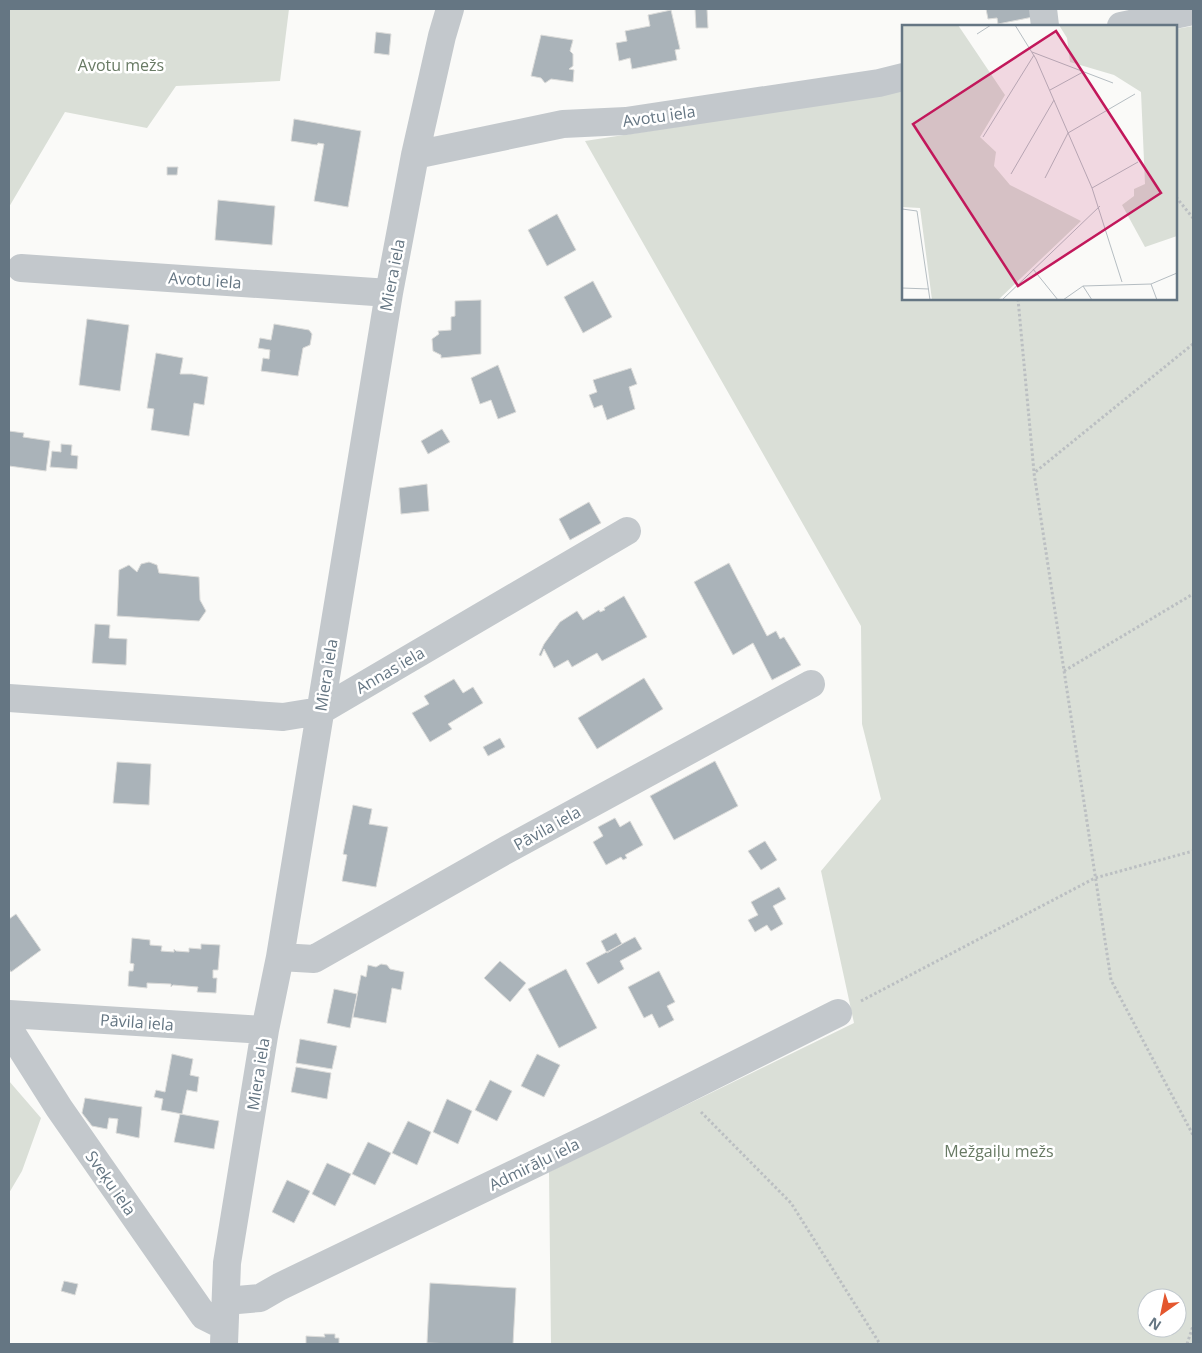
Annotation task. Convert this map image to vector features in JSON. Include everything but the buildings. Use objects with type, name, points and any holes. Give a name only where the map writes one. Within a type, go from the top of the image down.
[{"type":"street","name":"Miera iela","points":[[225,1324],[227,1263],[264,1030],[280,957],[388,293],[415,155],[450,9]]},
{"type":"street","points":[[1043,9],[1045,25]]},
{"type":"street","points":[[1126,25],[1193,11]]},
{"type":"street","name":"Avotu iela","points":[[415,155],[562,124],[626,121],[879,83],[902,77]]},
{"type":"street","name":"Avotu iela","points":[[21,268],[388,293]]},
{"type":"street","name":"Annas iela","points":[[9,698],[283,717],[320,711],[627,531]]},
{"type":"street","name":"Pāvila iela","points":[[280,957],[314,959],[508,849],[811,684]]},
{"type":"street","name":"Admirāļu iela","points":[[225,1324],[260,1298],[279,1287],[607,1129],[838,1013]]},
{"type":"street","name":"Pāvila iela","points":[[9,1014],[264,1030]]},
{"type":"street","name":"Sveķu iela","points":[[9,1030],[59,1108],[204,1316],[225,1324]]},
{"type":"path","points":[[1177,198],[1193,218]]},
{"type":"path","points":[[1018,300],[1034,473],[1111,980],[1193,1135]]},
{"type":"path","points":[[1034,473],[1193,344]]},
{"type":"path","points":[[1064,671],[1193,594]]},
{"type":"path","points":[[838,1013],[1095,878],[1193,851]]},
{"type":"path","points":[[681,1092],[791,1203],[880,1344]]},
{"type":"path","points":[[1187,1344],[1193,1326]]},
{"type":"green space","name":"Avotu mežs","points":[[9,9],[289,9],[280,81],[176,86],[147,128],[65,112],[9,207]]},
{"type":"green space","name":"Mežgaiļu mežs","points":[[1193,26],[1193,1344],[551,1344],[549,1172],[854,1023],[821,871],[881,799],[862,724],[861,626],[585,141],[882,95],[902,90],[902,300],[1177,300],[1177,29]]},
{"type":"green space","points":[[9,1081],[41,1118],[22,1171],[9,1193]]}]
